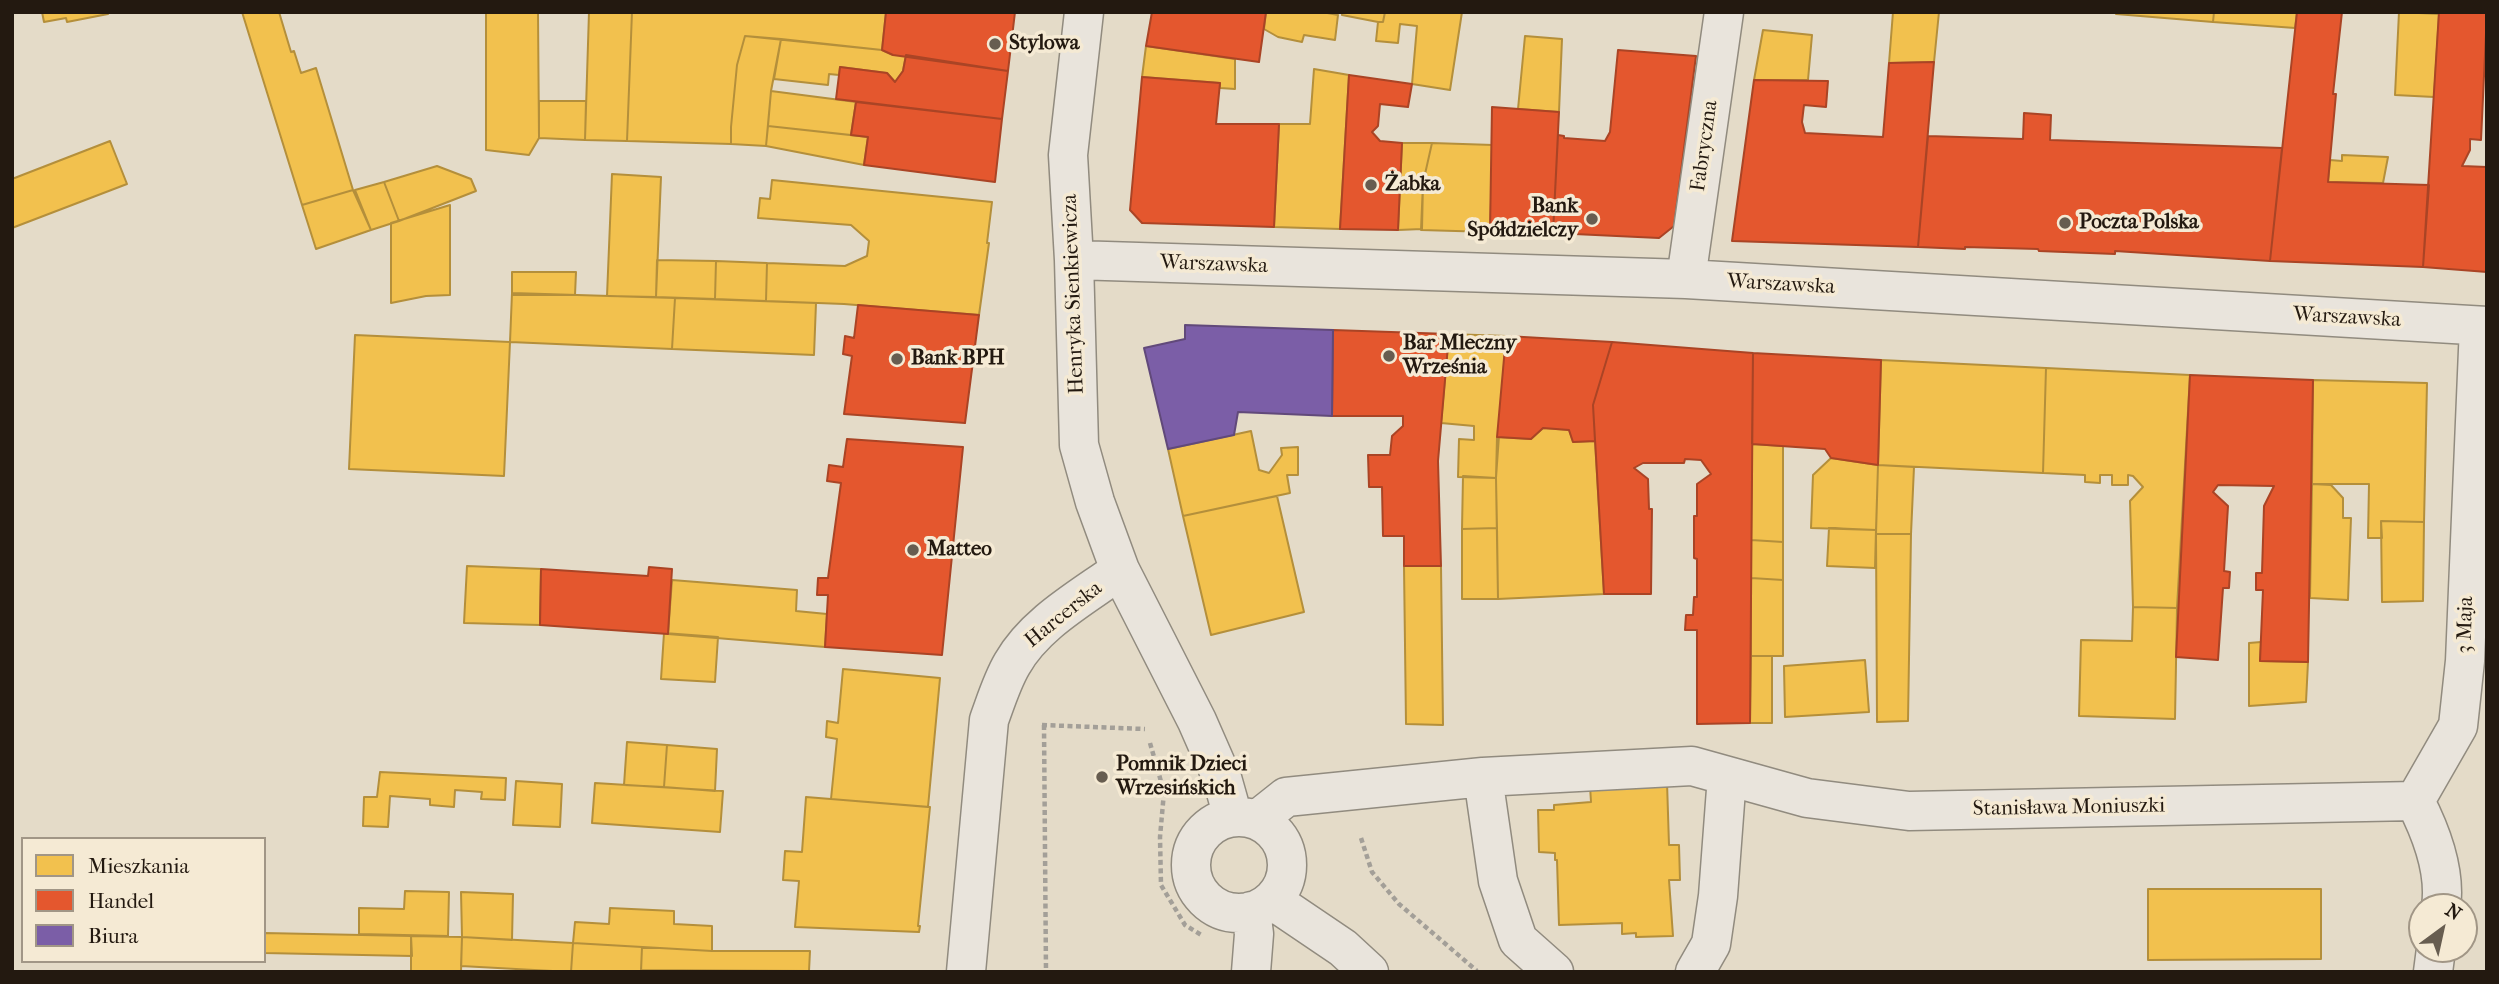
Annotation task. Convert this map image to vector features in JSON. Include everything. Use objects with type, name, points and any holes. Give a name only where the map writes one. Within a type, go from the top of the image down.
[{"type":"street","name":"Henryka Sienkiewicza","points":[[1084,12],[1068,155],[1079,445],[1095,502],[1120,570]]},
{"type":"street","name":"Fabryczna","points":[[1686,279],[1724,12]]},
{"type":"street","name":"Warszawska","points":[[1074,260],[1686,279],[2483,326]]},
{"type":"street","name":"3 Maja","points":[[2415,801],[2458,726],[2465,661],[2483,326]]},
{"type":"street","name":"Harcerska","points":[[965,972],[989,720],[1003,682],[1023,647],[1047,624],[1120,570],[1197,721],[1222,778],[1245,818]]},
{"type":"street","name":"Stanisława Moniuszki","points":[[1245,818],[1286,797],[1483,777],[1692,766],[1807,798],[1909,811],[2415,801]]},
{"type":"street","points":[[1695,972],[1711,944],[1718,896],[1727,776]]},
{"type":"street","points":[[1483,777],[1498,881],[1518,940],[1554,972]]},
{"type":"street","points":[[2415,801],[2427,824],[2443,893]]},
{"type":"street","points":[[1251,972],[1254,934],[1262,906],[1285,880],[1287,856],[1277,834],[1245,818],[1222,819],[1202,833],[1192,855],[1190,867],[1198,890],[1215,907],[1238,913],[1262,906],[1343,948],[1369,972]]},
{"type":"path","points":[[1036,725],[1145,729],[1158,732]]},
{"type":"path","points":[[1045,726],[1046,972]]},
{"type":"path","points":[[1145,729],[1164,792],[1160,837],[1161,885],[1185,925]]},
{"type":"building: Mieszkania","points":[[42,12],[108,14],[67,22],[66,18],[44,22]]},
{"type":"building: Mieszkania","points":[[242,12],[279,12],[291,52],[294,51],[301,73],[316,68],[353,190],[302,205]]},
{"type":"building: Mieszkania","points":[[486,12],[538,12],[539,138],[529,155],[486,150]]},
{"type":"building: Mieszkania","points":[[589,12],[632,12],[627,141],[585,140]]},
{"type":"building: Mieszkania","points":[[632,12],[886,12],[882,50],[745,36],[737,65],[731,144],[627,141]]},
{"type":"building: Mieszkania","points":[[1266,12],[1322,12],[1338,15],[1335,40],[1304,35],[1302,42],[1278,37],[1264,29]]},
{"type":"building: Mieszkania","points":[[1342,12],[1385,12],[1383,22],[1378,22],[1342,15]]},
{"type":"building: Mieszkania","points":[[1385,12],[1462,12],[1450,90],[1412,84],[1417,26],[1400,24],[1398,43],[1376,41],[1378,22],[1383,22]]},
{"type":"building: Mieszkania","points":[[1893,12],[1939,12],[1934,62],[1889,63]]},
{"type":"building: Mieszkania","points":[[2116,12],[2214,12],[2213,22]]},
{"type":"building: Mieszkania","points":[[2214,12],[2297,12],[2295,28],[2213,22]]},
{"type":"building: Mieszkania","points":[[2399,12],[2439,14],[2434,97],[2395,95]]},
{"type":"building: Mieszkania","points":[[1763,30],[1812,35],[1808,80],[1754,80]]},
{"type":"building: Mieszkania","points":[[745,36],[781,39],[771,91],[766,146],[731,144],[737,65]]},
{"type":"building: Mieszkania","points":[[1525,36],[1562,39],[1559,112],[1518,109]]},
{"type":"building: Mieszkania","points":[[781,39],[906,55],[903,71],[895,82],[887,73],[840,67],[839,75],[829,74],[828,85],[774,79]]},
{"type":"building: Mieszkania","points":[[1146,46],[1235,59],[1235,89],[1220,88],[1220,83],[1142,77]]},
{"type":"building: Mieszkania","points":[[1314,69],[1349,75],[1340,229],[1274,227],[1279,124],[1310,124]]},
{"type":"building: Mieszkania","points":[[771,91],[856,102],[851,135],[768,126]]},
{"type":"building: Mieszkania","points":[[539,101],[586,101],[585,140],[539,138]]},
{"type":"building: Mieszkania","points":[[768,126],[868,137],[864,165],[766,146]]},
{"type":"building: Mieszkania","points":[[110,141],[127,184],[12,228],[12,179]]},
{"type":"building: Mieszkania","points":[[1402,143],[1432,143],[1423,183],[1422,229],[1398,230]]},
{"type":"building: Mieszkania","points":[[1432,143],[1493,145],[1490,232],[1421,230],[1423,183]]},
{"type":"building: Mieszkania","points":[[2342,155],[2388,157],[2383,183],[2328,182],[2330,160],[2342,161]]},
{"type":"building: Mieszkania","points":[[437,166],[471,179],[476,191],[399,221],[384,182]]},
{"type":"building: Mieszkania","points":[[612,174],[661,177],[656,297],[607,296]]},
{"type":"building: Mieszkania","points":[[772,180],[992,202],[979,315],[844,304],[766,301],[767,263],[845,266],[867,256],[869,241],[851,225],[758,218],[760,198],[770,199]]},
{"type":"building: Mieszkania","points":[[384,182],[399,221],[371,230],[355,190]]},
{"type":"building: Mieszkania","points":[[353,190],[371,230],[316,249],[302,205]]},
{"type":"building: Mieszkania","points":[[450,205],[450,295],[426,296],[391,303],[391,223]]},
{"type":"building: Mieszkania","points":[[657,260],[716,261],[715,299],[656,297]]},
{"type":"building: Mieszkania","points":[[716,261],[767,263],[766,301],[715,299]]},
{"type":"building: Mieszkania","points":[[512,272],[576,272],[575,295],[512,295]]},
{"type":"building: Mieszkania","points":[[512,293],[675,298],[672,349],[510,342]]},
{"type":"building: Mieszkania","points":[[675,298],[816,303],[814,355],[672,349]]},
{"type":"building: Mieszkania","points":[[1449,334],[1506,336],[1496,478],[1458,477],[1459,439],[1474,440],[1474,426],[1441,423]]},
{"type":"building: Mieszkania","points":[[355,335],[510,342],[504,476],[349,469]]},
{"type":"building: Mieszkania","points":[[1881,360],[2046,368],[2043,473],[1878,465]]},
{"type":"building: Mieszkania","points":[[2046,368],[2190,375],[2177,608],[2133,607],[2130,501],[2143,487],[2133,476],[2128,475],[2128,485],[2112,485],[2112,475],[2100,475],[2100,483],[2085,482],[2085,475],[2043,473]]},
{"type":"building: Mieszkania","points":[[2313,380],[2427,383],[2424,522],[2381,521],[2382,538],[2368,538],[2369,484],[2312,484]]},
{"type":"building: Mieszkania","points":[[1543,428],[1569,430],[1573,442],[1595,441],[1604,594],[1498,599],[1497,437],[1531,439]]},
{"type":"building: Mieszkania","points":[[1251,431],[1259,470],[1269,473],[1282,455],[1281,448],[1298,447],[1298,475],[1287,475],[1290,493],[1183,516],[1168,449]]},
{"type":"building: Mieszkania","points":[[1752,444],[1783,446],[1783,542],[1751,540]]},
{"type":"building: Mieszkania","points":[[1831,458],[1878,465],[1876,530],[1811,528],[1813,475]]},
{"type":"building: Mieszkania","points":[[1878,465],[1914,467],[1911,534],[1876,534]]},
{"type":"building: Mieszkania","points":[[1463,476],[1496,478],[1497,528],[1462,529]]},
{"type":"building: Mieszkania","points":[[2312,484],[2331,485],[2343,498],[2343,518],[2351,518],[2348,600],[2310,598]]},
{"type":"building: Mieszkania","points":[[1277,496],[1304,612],[1211,635],[1183,516]]},
{"type":"building: Mieszkania","points":[[2381,521],[2424,522],[2423,601],[2382,602]]},
{"type":"building: Mieszkania","points":[[1497,528],[1498,599],[1462,599],[1462,529]]},
{"type":"building: Mieszkania","points":[[1829,528],[1876,530],[1875,568],[1827,566]]},
{"type":"building: Mieszkania","points":[[1876,534],[1911,534],[1908,721],[1877,722]]},
{"type":"building: Mieszkania","points":[[1751,540],[1783,542],[1783,580],[1751,578]]},
{"type":"building: Mieszkania","points":[[467,566],[541,569],[540,625],[464,623]]},
{"type":"building: Mieszkania","points":[[1404,566],[1441,566],[1443,725],[1406,724]]},
{"type":"building: Mieszkania","points":[[1751,578],[1783,580],[1783,656],[1751,656]]},
{"type":"building: Mieszkania","points":[[672,580],[797,590],[796,611],[827,614],[825,647],[668,634]]},
{"type":"building: Mieszkania","points":[[2133,607],[2177,608],[2175,719],[2079,716],[2081,640],[2132,641]]},
{"type":"building: Mieszkania","points":[[664,633],[718,637],[715,682],[661,679]]},
{"type":"building: Mieszkania","points":[[2261,642],[2260,661],[2308,662],[2306,702],[2249,706],[2249,643]]},
{"type":"building: Mieszkania","points":[[1751,656],[1772,656],[1772,723],[1750,723]]},
{"type":"building: Mieszkania","points":[[1865,660],[1869,712],[1785,717],[1784,666]]},
{"type":"building: Mieszkania","points":[[843,669],[940,678],[928,807],[831,799],[837,739],[826,737],[827,721],[838,723]]},
{"type":"building: Mieszkania","points":[[627,742],[667,745],[664,787],[624,785]]},
{"type":"building: Mieszkania","points":[[667,745],[717,749],[715,791],[664,787]]},
{"type":"building: Mieszkania","points":[[380,772],[506,778],[505,800],[481,799],[482,792],[455,790],[454,807],[430,805],[430,799],[390,796],[388,827],[363,826],[364,797],[377,797]]},
{"type":"building: Mieszkania","points":[[516,781],[562,784],[560,827],[513,825]]},
{"type":"building: Mieszkania","points":[[1667,782],[1669,845],[1679,845],[1680,880],[1669,880],[1673,936],[1636,937],[1636,933],[1622,934],[1622,923],[1559,925],[1557,860],[1555,853],[1539,852],[1538,810],[1554,810],[1554,805],[1591,802],[1590,786]]},
{"type":"building: Mieszkania","points":[[595,783],[723,791],[720,832],[592,823]]},
{"type":"building: Mieszkania","points":[[806,797],[930,807],[919,932],[795,927],[799,881],[783,880],[785,851],[802,852]]},
{"type":"building: Mieszkania","points":[[2148,889],[2321,889],[2321,959],[2148,960]]},
{"type":"building: Mieszkania","points":[[405,891],[449,892],[448,936],[359,934],[359,908],[404,909]]},
{"type":"building: Mieszkania","points":[[461,892],[513,894],[512,940],[462,937]]},
{"type":"building: Mieszkania","points":[[610,908],[674,911],[674,924],[712,926],[712,951],[573,943],[575,922],[609,924]]},
{"type":"building: Mieszkania","points":[[266,933],[411,936],[412,956],[266,953]]},
{"type":"building: Mieszkania","points":[[411,936],[462,937],[461,972],[411,972]]},
{"type":"building: Mieszkania","points":[[462,937],[573,943],[571,972],[461,966]]},
{"type":"building: Mieszkania","points":[[573,943],[642,947],[641,972],[571,972]]},
{"type":"building: Mieszkania","points":[[642,947],[712,951],[810,951],[809,971],[641,970]]},
{"type":"building: Handel","points":[[886,12],[1015,12],[1008,71],[893,55],[882,50]]},
{"type":"building: Handel","points":[[1152,12],[1266,12],[1259,62],[1146,46]]},
{"type":"building: Handel","points":[[2297,12],[2342,12],[2333,94],[2336,94],[2328,182],[2429,185],[2423,267],[2270,261]]},
{"type":"building: Handel","points":[[2439,12],[2487,12],[2481,140],[2470,139],[2470,150],[2462,166],[2487,167],[2487,272],[2423,267]]},
{"type":"building: Handel","points":[[1618,50],[1696,56],[1674,226],[1659,238],[1553,233],[1558,135],[1564,138],[1605,141],[1610,132]]},
{"type":"building: Handel","points":[[906,55],[1008,71],[1002,119],[836,99],[840,67],[887,73],[895,82],[903,71]]},
{"type":"building: Handel","points":[[1934,62],[1918,247],[1732,241],[1754,80],[1828,81],[1826,107],[1804,105],[1802,122],[1805,133],[1883,137],[1889,63]]},
{"type":"building: Handel","name":"Żabka","points":[[1349,75],[1412,84],[1408,107],[1380,104],[1378,126],[1372,132],[1380,141],[1402,143],[1398,230],[1340,229]]},
{"type":"building: Handel","points":[[1142,77],[1220,83],[1216,124],[1279,124],[1274,227],[1142,223],[1130,210]]},
{"type":"building: Handel","points":[[856,102],[1002,119],[995,182],[864,165],[868,137],[851,135]]},
{"type":"building: Handel","points":[[1492,107],[1559,112],[1553,233],[1490,232]]},
{"type":"building: Handel","points":[[2024,113],[2051,115],[2050,140],[2282,148],[2270,261],[2115,251],[2115,254],[2038,249],[1918,247],[1928,136],[2023,139]]},
{"type":"building: Handel","points":[[858,305],[979,315],[965,423],[844,414],[852,356],[843,354],[845,336],[854,338]]},
{"type":"building: Handel","points":[[1333,330],[1449,334],[1438,461],[1441,566],[1404,566],[1404,536],[1383,536],[1382,487],[1369,487],[1368,455],[1390,455],[1392,436],[1403,426],[1403,416],[1332,416]]},
{"type":"building: Handel","points":[[1506,336],[1612,342],[1593,405],[1595,441],[1573,442],[1569,430],[1543,428],[1531,439],[1497,437]]},
{"type":"building: Handel","points":[[1612,342],[1753,353],[1750,723],[1697,724],[1697,630],[1685,630],[1686,615],[1693,615],[1694,597],[1697,597],[1694,516],[1697,516],[1697,484],[1711,474],[1701,460],[1685,459],[1684,463],[1643,463],[1634,468],[1648,479],[1649,509],[1652,509],[1651,594],[1604,594],[1593,405]]},
{"type":"building: Handel","points":[[1753,353],[1881,360],[1878,465],[1831,458],[1825,449],[1752,444]]},
{"type":"building: Handel","points":[[2190,375],[2313,380],[2308,662],[2260,661],[2263,590],[2256,590],[2256,573],[2262,573],[2264,506],[2274,486],[2218,485],[2213,492],[2228,506],[2224,571],[2230,572],[2229,588],[2223,588],[2218,660],[2176,657]]},
{"type":"building: Handel","points":[[847,439],[963,447],[942,655],[825,647],[828,595],[817,595],[818,578],[828,578],[841,483],[827,481],[829,465],[843,467]]},
{"type":"building: Handel","points":[[649,567],[672,569],[668,634],[540,625],[541,569],[648,576]]},
{"type":"building: Biura","points":[[1185,325],[1333,330],[1332,416],[1238,412],[1234,435],[1168,449],[1144,348],[1185,339]]},
{"type":"place","name":"Stylowa","points":[[995,44]]},
{"type":"place","name":"Żabka","points":[[1371,185]]},
{"type":"place","name":"Bank Spółdzielczy","points":[[1592,219]]},
{"type":"place","name":"Poczta Polska","points":[[2065,223]]},
{"type":"place","name":"Bar Mleczny Września","points":[[1389,356]]},
{"type":"place","name":"Bank BPH","points":[[897,359]]},
{"type":"place","name":"Matteo","points":[[913,550]]},
{"type":"place","name":"Pomnik Dzieci Wrzesińskich","points":[[1102,777]]}]
